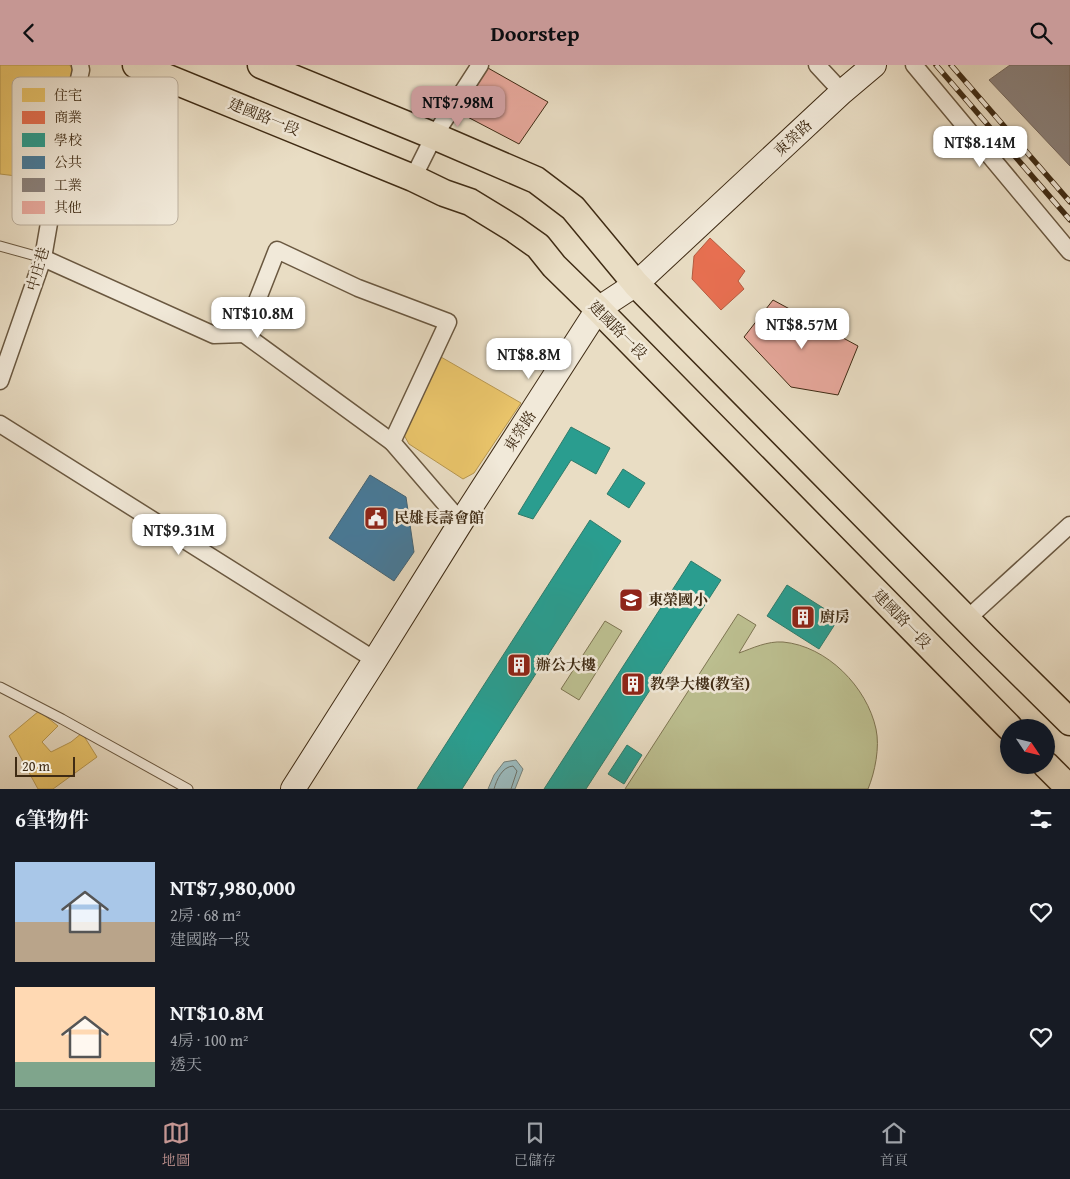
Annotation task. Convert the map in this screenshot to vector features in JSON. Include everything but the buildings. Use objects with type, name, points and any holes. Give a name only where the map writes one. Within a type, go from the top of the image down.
[{"type":"main road","name":"建國路一段","points":[[136,65],[165,77]]},
{"type":"main road","points":[[261,65],[536,180],[573,208],[636,284],[1070,722]]},
{"type":"main road","name":"建國路一段","points":[[178,82],[413,178],[444,193],[470,202],[538,246],[554,266],[1001,719]]},
{"type":"main road","points":[[1055,774],[1070,789]]},
{"type":"street","points":[[413,178],[434,136],[480,65]]},
{"type":"street","points":[[817,65],[842,92]]},
{"type":"street","name":"東榮路","points":[[293,789],[598,309],[636,284],[842,92],[874,65]]},
{"type":"street","points":[[914,65],[1070,252]]},
{"type":"street","name":"中庄巷","points":[[0,381],[43,258],[49,225]]},
{"type":"street","points":[[244,334],[277,250],[358,288],[448,322],[392,442]]},
{"type":"street","points":[[43,258],[214,335],[244,334],[392,442],[461,522]]},
{"type":"street","points":[[0,424],[375,661]]},
{"type":"street","points":[[967,619],[1070,525]]},
{"type":"lane","points":[[0,246],[43,258]]},
{"type":"lane","points":[[0,687],[188,789]]},
{"type":"green space","points":[[738,614],[756,625],[739,653],[771,643],[783,642],[799,645],[815,651],[829,660],[843,671],[854,684],[864,698],[871,713],[877,736],[876,759],[868,789],[625,789]]},
{"type":"green space","points":[[605,621],[622,631],[579,700],[561,689]]},
{"type":"water","points":[[516,760],[523,769],[515,789],[488,789],[494,775],[504,762]]},
{"type":"railway","points":[[936,65],[1070,220]]},
{"type":"railway","points":[[951,65],[1070,202]]},
{"type":"place","name":"民雄長壽會館","points":[[376,518]]},
{"type":"place","name":"東榮國小","points":[[631,600]]},
{"type":"place","name":"廚房","points":[[803,617]]},
{"type":"place","name":"辦公大樓","points":[[519,665]]},
{"type":"place","name":"教學大樓(教室)","points":[[633,684]]}]
